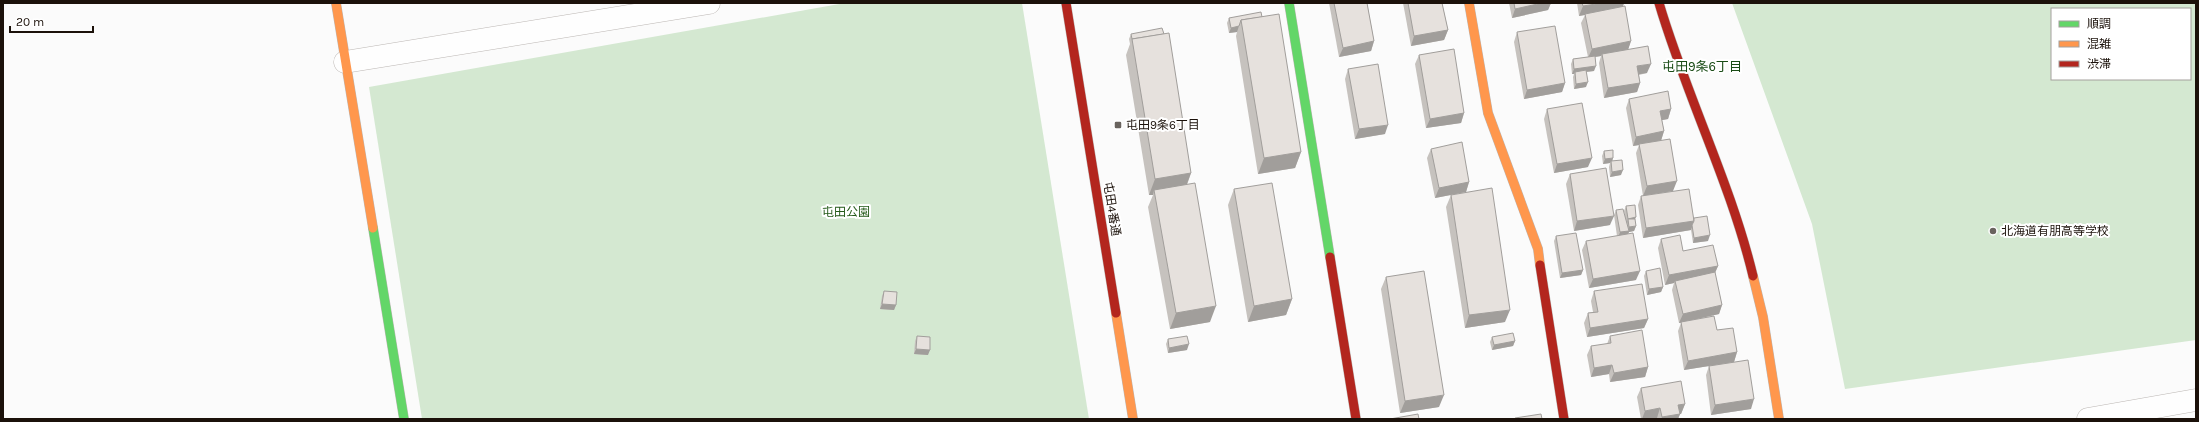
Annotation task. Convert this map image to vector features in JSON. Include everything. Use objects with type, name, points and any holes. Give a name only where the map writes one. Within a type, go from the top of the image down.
[{"type":"street","points":[[336,3],[404,419]]},
{"type":"street","points":[[345,62],[709,3]]},
{"type":"street","name":"屯田4番通","points":[[1066,3],[1133,419]]},
{"type":"street","points":[[1289,3],[1356,419]]},
{"type":"street","points":[[1469,3],[1488,114],[1538,249],[1564,419]]},
{"type":"street","points":[[1659,3],[1673,50],[1745,241],[1763,317],[1779,419]]},
{"type":"street","points":[[2088,419],[2196,400]]},
{"type":"green space","name":"屯田公園","points":[[845,3],[1022,3],[1089,419],[422,419],[369,87]]},
{"type":"green space","name":"北海道有朋高等学校","points":[[1732,3],[2196,3],[2196,340],[1845,389],[1812,224]]},
{"type":"building","points":[[1334,3],[1367,3],[1374,41],[1343,48]]},
{"type":"building","points":[[1408,3],[1442,3],[1448,30],[1414,36]]},
{"type":"building","points":[[1514,3],[1542,3],[1515,9]]},
{"type":"building","points":[[1582,3],[1602,3],[1583,6]]},
{"type":"building","points":[[1625,6],[1631,41],[1592,49],[1585,14]]},
{"type":"building","points":[[1261,12],[1262,17],[1241,20],[1239,26],[1231,28],[1229,18]]},
{"type":"building","points":[[1279,14],[1301,152],[1264,158],[1241,20]]},
{"type":"building","points":[[1555,26],[1565,83],[1527,90],[1517,32]]},
{"type":"building","points":[[1162,28],[1164,34],[1132,39],[1131,34]]},
{"type":"building","points":[[1169,33],[1191,173],[1155,179],[1132,39]]},
{"type":"building","points":[[1648,46],[1651,64],[1637,66],[1640,83],[1608,88],[1602,54]]},
{"type":"building","points":[[1454,49],[1464,113],[1430,119],[1419,55]]},
{"type":"building","points":[[1595,56],[1596,66],[1574,69],[1573,59]]},
{"type":"building","points":[[1378,64],[1388,125],[1359,129],[1348,69]]},
{"type":"building","points":[[1586,70],[1588,82],[1576,84],[1575,72]]},
{"type":"building","points":[[1668,91],[1671,109],[1660,111],[1664,131],[1636,137],[1629,99]]},
{"type":"building","points":[[1582,103],[1592,158],[1557,164],[1547,109]]},
{"type":"building","points":[[1670,139],[1677,181],[1647,186],[1639,144]]},
{"type":"building","points":[[1462,142],[1469,182],[1439,188],[1431,149]]},
{"type":"building","points":[[1613,150],[1613,158],[1605,159],[1604,151]]},
{"type":"building","points":[[1622,160],[1623,170],[1612,172],[1611,161]]},
{"type":"building","points":[[1606,168],[1614,216],[1577,221],[1570,174]]},
{"type":"building","points":[[1195,183],[1216,306],[1176,313],[1154,190]]},
{"type":"building","points":[[1272,183],[1292,299],[1254,306],[1234,189]]},
{"type":"building","points":[[1492,188],[1510,310],[1469,315],[1451,195]]},
{"type":"building","points":[[1689,189],[1694,221],[1646,228],[1641,196]]},
{"type":"building","points":[[1635,205],[1636,217],[1628,219],[1626,206]]},
{"type":"building","points":[[1623,209],[1629,231],[1620,232],[1616,210]]},
{"type":"building","points":[[1707,216],[1710,235],[1694,238],[1692,225],[1694,218]]},
{"type":"building","points":[[1628,219],[1635,219],[1636,226],[1629,227]]},
{"type":"building","points":[[1576,233],[1583,270],[1562,273],[1556,236]]},
{"type":"building","points":[[1633,233],[1640,271],[1593,279],[1586,241]]},
{"type":"building","points":[[1680,235],[1683,251],[1713,245],[1718,266],[1669,275],[1661,239]]},
{"type":"building","points":[[1660,268],[1663,287],[1649,289],[1646,271]]},
{"type":"building","points":[[1424,271],[1444,395],[1405,401],[1386,277]]},
{"type":"building","points":[[1715,272],[1722,305],[1683,314],[1675,281]]},
{"type":"building","points":[[1642,284],[1648,319],[1590,328],[1588,313],[1598,312],[1594,291]]},
{"type":"building","points":[[884,291],[897,292],[896,305],[882,304]]},
{"type":"building","points":[[1714,316],[1717,330],[1733,328],[1737,352],[1688,361],[1681,322]]},
{"type":"building","points":[[1642,330],[1648,367],[1614,373],[1612,365],[1594,368],[1591,346],[1611,343],[1610,336]]},
{"type":"building","points":[[1513,333],[1515,341],[1494,345],[1492,337]]},
{"type":"building","points":[[917,336],[930,337],[930,350],[916,349]]},
{"type":"building","points":[[1187,336],[1189,344],[1169,348],[1168,339]]},
{"type":"building","points":[[1748,360],[1754,399],[1715,405],[1709,366]]},
{"type":"building","points":[[1681,381],[1685,404],[1678,405],[1680,414],[1662,417],[1660,408],[1645,411],[1641,388]]},
{"type":"building","points":[[1418,414],[1419,419],[1390,419]]},
{"type":"building","points":[[1541,414],[1542,419],[1515,419],[1515,418]]},
{"type":"traffic: fast","points":[[1289,3],[1330,257]]},
{"type":"traffic: fast","points":[[373,228],[404,419]]},
{"type":"traffic: slow","points":[[336,3],[373,228]]},
{"type":"traffic: slow","points":[[1469,3],[1488,113],[1538,249],[1540,265]]},
{"type":"traffic: slow","points":[[1753,276],[1763,317],[1779,419]]},
{"type":"traffic: slow","points":[[1116,313],[1133,419]]},
{"type":"traffic: jam","points":[[1066,3],[1116,313]]},
{"type":"traffic: jam","points":[[1659,3],[1682,72],[1733,207],[1753,276]]},
{"type":"traffic: jam","points":[[1330,257],[1356,419]]},
{"type":"traffic: jam","points":[[1540,265],[1564,419]]},
{"type":"place","name":"屯田9条6丁目","points":[[1118,125]]},
{"type":"place","name":"北海道有朋高等学校","points":[[1993,231]]},
{"type":"district","name":"屯田9条6丁目","points":[[1702,66]]}]
